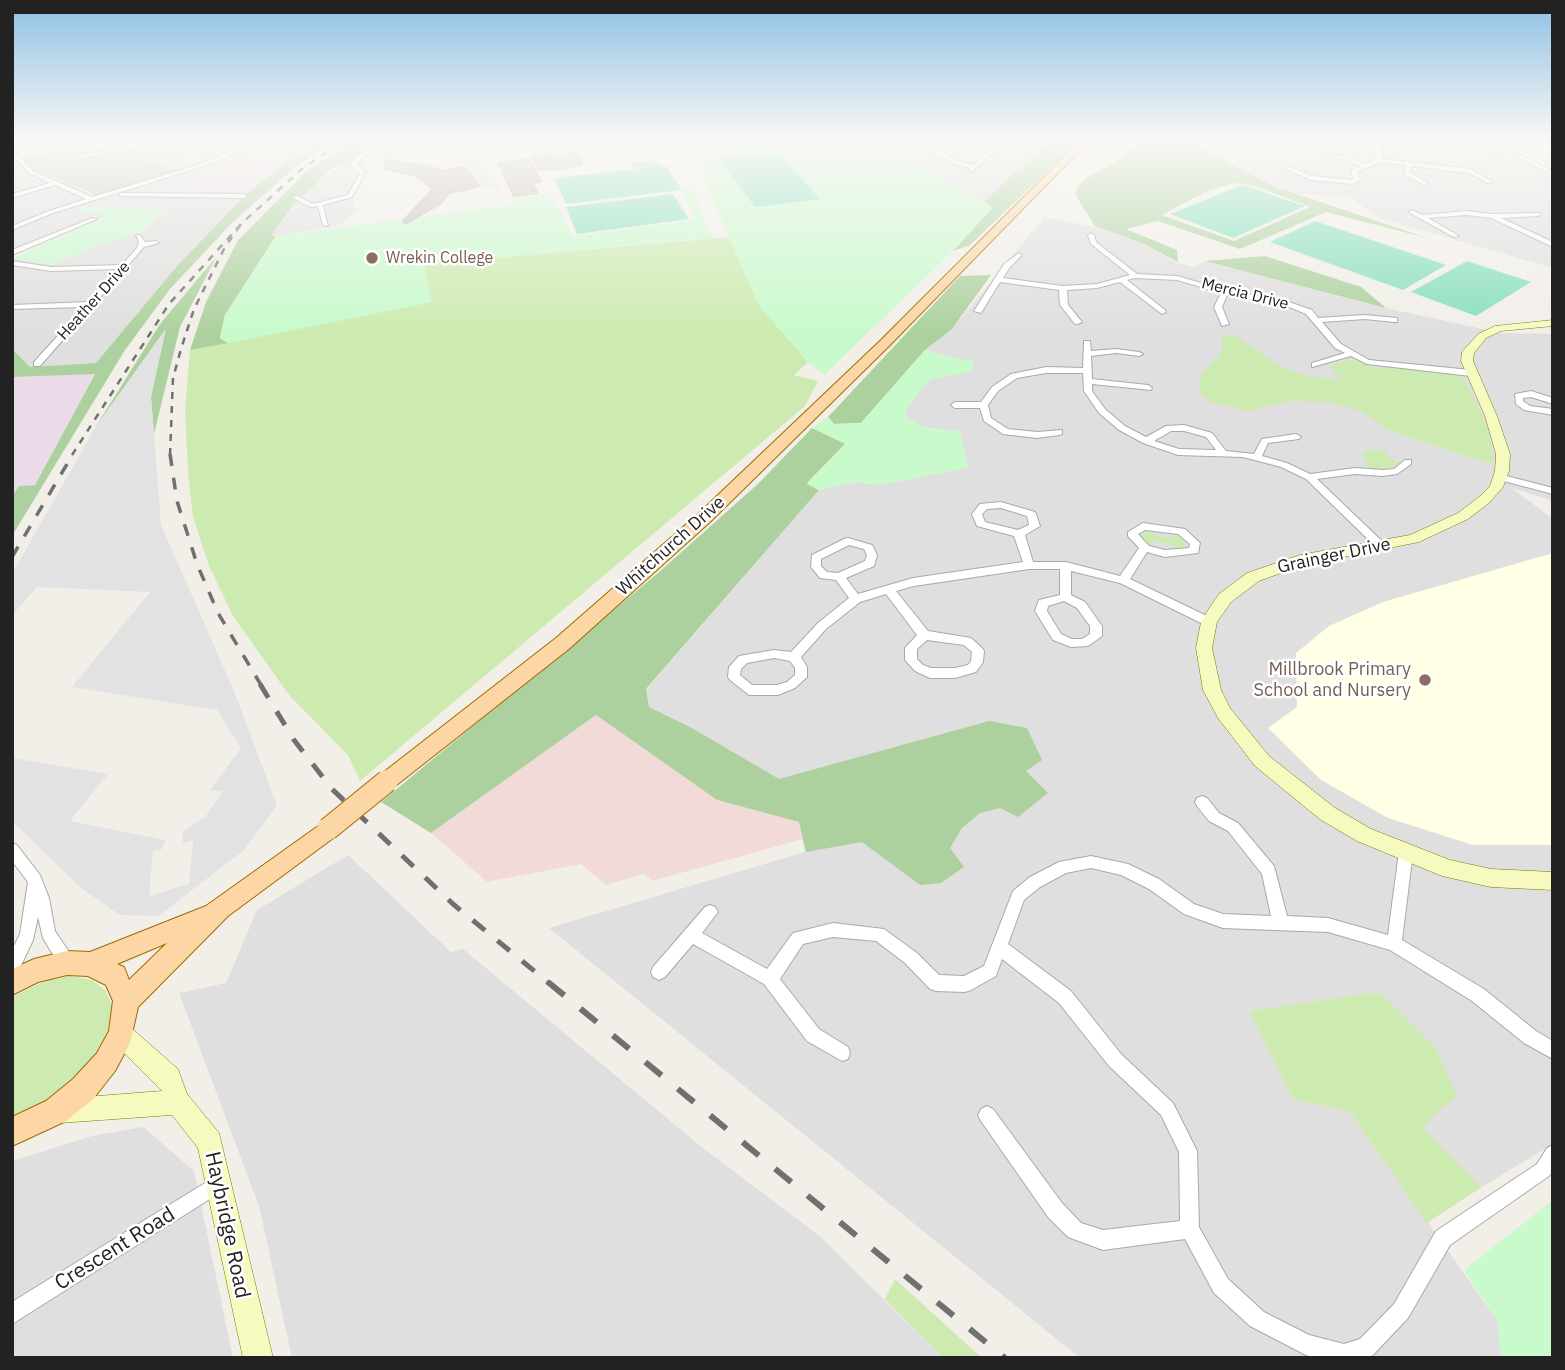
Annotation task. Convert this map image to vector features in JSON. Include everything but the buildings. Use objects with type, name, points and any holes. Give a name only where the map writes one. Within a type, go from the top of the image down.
[{"type":"main road","name":"Whitchurch Drive","points":[[126,1001],[220,908],[328,829],[563,643],[704,518],[885,343],[1022,205]]},
{"type":"main road","name":"Whitchurch Drive","points":[[12,983],[34,971],[78,963],[220,908]]},
{"type":"main road","points":[[12,1132],[56,1111],[83,1089],[106,1062],[121,1034],[126,1001],[115,976],[78,963]]},
{"type":"street","points":[[12,228],[75,205]]},
{"type":"street","points":[[310,205],[321,205],[326,225]]},
{"type":"street","points":[[1412,212],[1456,236]]},
{"type":"street","points":[[1421,217],[1466,212],[1527,217],[1538,214]]},
{"type":"street","points":[[1492,216],[1553,246]]},
{"type":"street","points":[[12,253],[94,219]]},
{"type":"street","name":"Heather Drive","points":[[37,364],[142,245],[138,236]]},
{"type":"street","points":[[1080,238],[1090,237],[1135,276]]},
{"type":"street","points":[[142,245],[156,243]]},
{"type":"street","points":[[978,311],[1007,266],[1019,255]]},
{"type":"street","points":[[12,263],[62,270],[124,267]]},
{"type":"street","name":"Mercia Drive","points":[[998,280],[1063,288],[1097,286],[1135,276],[1177,278],[1225,292],[1289,304],[1318,320],[1338,346],[1367,362],[1471,373]]},
{"type":"street","points":[[1121,279],[1162,313]]},
{"type":"street","points":[[1063,288],[1064,306],[1078,322]]},
{"type":"street","points":[[1225,292],[1218,307],[1225,324]]},
{"type":"street","points":[[16,310],[26,306],[91,303]]},
{"type":"street","points":[[1318,320],[1365,317],[1394,320]]},
{"type":"street","points":[[1553,323],[1519,324],[1482,336],[1468,352],[1467,361],[1499,437],[1503,454],[1503,471],[1499,477],[1553,491]]},
{"type":"street","points":[[1087,343],[1088,391],[1102,411],[1122,428],[1146,441],[1178,452],[1257,457],[1284,465],[1308,477],[1381,547]]},
{"type":"street","points":[[1087,354],[1116,351],[1139,355]]},
{"type":"street","points":[[1315,365],[1350,354]]},
{"type":"street","points":[[1016,364],[1025,373]]},
{"type":"street","points":[[955,405],[984,405],[1005,381],[1025,373],[1087,376],[1148,388]]},
{"type":"street","points":[[1553,401],[1531,394],[1518,396],[1519,402],[1527,408],[1544,413],[1553,412]]},
{"type":"street","points":[[984,405],[987,419],[1006,432],[1037,435],[1059,432]]},
{"type":"street","points":[[1146,441],[1169,428],[1184,428],[1209,435],[1224,454]]},
{"type":"street","points":[[1257,457],[1265,441],[1296,437]]},
{"type":"street","points":[[1308,477],[1355,471],[1390,472],[1408,462]]},
{"type":"street","name":"Grainger Drive","points":[[1209,622],[1225,598],[1268,570],[1300,560],[1381,547],[1435,531],[1463,516],[1484,500],[1496,487],[1499,477]]},
{"type":"street","points":[[1001,505],[1031,514],[1035,526],[1019,534],[981,524],[976,514],[984,506],[1001,505]]},
{"type":"street","points":[[1143,526],[1181,531],[1195,543],[1194,551],[1184,555],[1145,548],[1132,534],[1143,526]]},
{"type":"street","points":[[1019,534],[1029,565]]},
{"type":"street","points":[[839,577],[870,563],[872,555],[868,547],[848,541],[816,557],[816,567],[824,575],[839,577],[856,599]]},
{"type":"street","points":[[1123,580],[1145,548]]},
{"type":"street","points":[[794,657],[822,626],[856,599],[888,588],[1029,565],[1066,566],[1123,580],[1209,622],[1204,648],[1212,690],[1224,713],[1262,761],[1328,814],[1364,835],[1448,869],[1491,878],[1553,881]]},
{"type":"street","points":[[1065,597],[1066,566]]},
{"type":"street","points":[[888,588],[924,635],[967,641],[978,651],[977,662],[972,668],[955,673],[930,673],[919,668],[911,660],[911,648],[924,635]]},
{"type":"street","points":[[1065,597],[1081,605],[1096,626],[1096,636],[1084,643],[1071,643],[1057,637],[1045,620],[1043,603],[1065,597]]},
{"type":"street","points":[[774,654],[794,657],[802,667],[801,677],[778,690],[749,690],[734,677],[735,667],[743,659],[774,654]]},
{"type":"street","points":[[1202,802],[1214,817],[1233,827],[1269,871],[1280,922]]},
{"type":"street","points":[[12,849],[34,880],[42,898],[48,933],[78,963]]},
{"type":"street","points":[[1394,944],[1406,852]]},
{"type":"street","points":[[771,979],[798,938],[833,930],[879,934],[911,958],[936,983],[965,984],[990,971],[1001,948],[1018,896],[1035,882],[1064,867],[1091,862],[1123,869],[1154,884],[1201,915],[1223,921],[1328,925],[1394,944],[1478,995],[1553,1051]]},
{"type":"street","points":[[12,967],[28,935],[34,880]]},
{"type":"street","points":[[659,972],[710,912]]},
{"type":"street","points":[[691,934],[771,979],[813,1035],[842,1053]]},
{"type":"street","points":[[1001,948],[1066,997],[1115,1060],[1167,1109],[1188,1151],[1190,1229],[1221,1286],[1257,1319],[1306,1345],[1345,1356],[1366,1348],[1401,1311],[1443,1238],[1544,1170],[1553,1154]]},
{"type":"street","name":"Haybridge Road","points":[[121,1034],[169,1078],[178,1102],[210,1142],[258,1358]]},
{"type":"street","points":[[56,1111],[178,1102]]},
{"type":"street","points":[[987,1115],[1055,1210],[1075,1230],[1103,1240],[1190,1229]]},
{"type":"street","name":"Crescent Road","points":[[12,1314],[218,1184]]},
{"type":"shaded area","points":[[12,205],[236,205],[177,266],[96,363],[30,367],[12,349],[12,258],[53,265],[100,244],[143,232],[164,211],[75,208],[108,215],[12,256]]},
{"type":"shaded area","points":[[294,205],[354,205],[356,211],[346,221],[333,227],[270,237]]},
{"type":"shaded area","points":[[1361,205],[1553,205],[1553,268],[1379,218]]},
{"type":"shaded area","points":[[1044,217],[1099,228],[1142,243],[1175,262],[1194,267],[1205,261],[1386,308],[1501,333],[1553,334],[1553,501],[1512,488],[1553,519],[1553,1161],[1543,1150],[1482,1187],[1422,1127],[1379,992],[1250,1011],[1293,1099],[1350,1112],[1497,1320],[1502,1358],[1080,1358],[549,928],[805,852],[799,822],[690,727],[649,707],[646,690],[819,490],[855,482],[882,485],[960,432],[923,427],[907,418],[906,408],[930,379],[973,360],[960,360],[925,350],[952,329]]},
{"type":"shaded area","points":[[166,329],[151,397],[161,525],[234,691],[277,806],[243,851],[158,916],[120,915],[81,888],[12,821],[12,758],[108,774],[70,821],[165,840],[162,849],[153,851],[149,896],[189,884],[193,840],[183,843],[183,832],[206,816],[223,791],[210,790],[241,748],[217,710],[72,687],[150,592],[37,587],[12,615],[12,574],[95,428]]},
{"type":"shaded area","points":[[95,373],[35,485],[19,486],[12,496],[12,377]]},
{"type":"shaded area","name":"Millbrook Primary School and Nursery","points":[[1553,553],[1553,845],[1473,845],[1388,818],[1321,780],[1268,728],[1297,707],[1296,653],[1329,626],[1383,602]]},
{"type":"shaded area","points":[[596,715],[717,800],[799,822],[803,839],[652,881],[644,874],[606,885],[581,864],[487,882],[431,833]]},
{"type":"shaded area","points":[[348,855],[451,952],[463,949],[698,1144],[822,1238],[943,1358],[292,1358],[259,1206],[179,993],[226,983],[257,910]]},
{"type":"shaded area","points":[[143,1127],[194,1171],[233,1358],[12,1358],[12,1161],[92,1136]]},
{"type":"green space","points":[[236,205],[252,205],[170,289],[125,350],[12,536],[12,496],[19,486],[35,485],[95,374],[12,377],[12,349],[30,367],[96,363],[177,266]]},
{"type":"green space","points":[[273,205],[293,205],[271,236],[276,236],[225,315],[220,338],[228,343],[190,350],[206,302],[238,240]]},
{"type":"green space","points":[[511,205],[555,205],[561,211],[572,236],[696,220],[689,205],[699,205],[712,238],[424,264],[432,302],[228,343],[220,338],[225,315],[276,236]]},
{"type":"green space","points":[[680,205],[689,219],[577,234],[566,207]]},
{"type":"green space","points":[[715,205],[993,207],[953,251],[824,375],[808,362],[759,305]]},
{"type":"green space","points":[[989,205],[1012,205],[970,245],[953,251],[993,207]]},
{"type":"green space","points":[[1082,205],[1181,205],[1162,215],[1234,241],[1310,207],[1305,205],[1329,205],[1427,238],[1326,212],[1240,249],[1158,221],[1126,229],[1177,250],[1178,262],[1142,243],[1095,226]]},
{"type":"green space","points":[[1193,205],[1305,206],[1233,238],[1170,214]]},
{"type":"green space","points":[[81,206],[165,210],[143,232],[100,244],[53,265],[12,258],[107,216],[73,208]]},
{"type":"green space","points":[[1315,221],[1446,265],[1403,290],[1270,242]]},
{"type":"green space","points":[[729,237],[759,305],[808,362],[794,375],[818,381],[805,406],[360,781],[348,755],[289,695],[233,616],[209,566],[193,517],[188,472],[185,411],[190,350],[431,302],[423,264]]},
{"type":"green space","points":[[217,256],[180,327],[154,434],[151,397],[165,330],[95,428],[160,324]]},
{"type":"green space","points":[[1265,256],[1361,287],[1386,308],[1205,261]]},
{"type":"green space","points":[[1467,261],[1531,282],[1476,316],[1411,292]]},
{"type":"green space","points":[[991,275],[952,329],[925,350],[861,423],[834,424],[828,417],[960,276]]},
{"type":"green space","points":[[1220,335],[1234,335],[1276,364],[1307,376],[1342,380],[1329,365],[1350,359],[1377,368],[1414,368],[1454,374],[1463,378],[1488,430],[1494,460],[1487,463],[1391,431],[1361,411],[1328,402],[1291,401],[1248,411],[1210,402],[1199,391],[1199,377],[1220,355],[1223,346]]},
{"type":"green space","points":[[925,350],[960,360],[973,360],[973,371],[930,379],[906,408],[907,418],[923,427],[960,432],[969,467],[882,485],[855,482],[819,490],[807,484],[845,444],[812,428],[828,417],[834,424],[861,423]]},
{"type":"green space","points":[[812,428],[846,443],[807,483],[819,490],[646,689],[649,707],[690,727],[779,779],[989,721],[1027,728],[1042,760],[1026,771],[1048,793],[1018,817],[1000,808],[980,813],[962,828],[950,848],[964,867],[941,883],[920,885],[862,842],[806,852],[799,822],[717,800],[596,715],[431,833],[381,802],[658,573],[759,483]]},
{"type":"green space","points":[[1369,450],[1386,451],[1388,457],[1402,463],[1381,471],[1371,471],[1362,454]]},
{"type":"green space","points":[[1149,530],[1154,531],[1155,536],[1179,536],[1186,541],[1187,548],[1173,550],[1173,545],[1154,541],[1152,546],[1147,545],[1140,537]]},
{"type":"green space","points":[[71,976],[92,980],[105,990],[112,1005],[111,1025],[102,1047],[86,1070],[39,1107],[12,1117],[12,997],[47,980]]},
{"type":"green space","points":[[1379,992],[1434,1046],[1457,1095],[1422,1127],[1482,1187],[1427,1223],[1350,1112],[1293,1099],[1249,1011]]},
{"type":"green space","points":[[1553,1200],[1553,1358],[1502,1358],[1497,1320],[1464,1270]]},
{"type":"green space","points":[[895,1279],[982,1358],[943,1358],[885,1299]]},
{"type":"railway","points":[[242,223],[262,205]]},
{"type":"railway","points":[[72,455],[169,304],[242,223]]},
{"type":"railway","points":[[170,454],[173,378],[181,349],[194,309],[225,247],[242,223]]},
{"type":"railway","points":[[12,557],[73,454]]},
{"type":"railway","points":[[170,454],[177,501],[197,564],[218,613],[261,685]]},
{"type":"railway","points":[[260,684],[294,740],[332,789],[453,904],[550,984]]},
{"type":"railway","points":[[548,982],[1005,1358]]},
{"type":"place","name":"Wrekin College","points":[[372,258]]},
{"type":"place","name":"Millbrook Primary School and Nursery","points":[[1425,680]]}]
